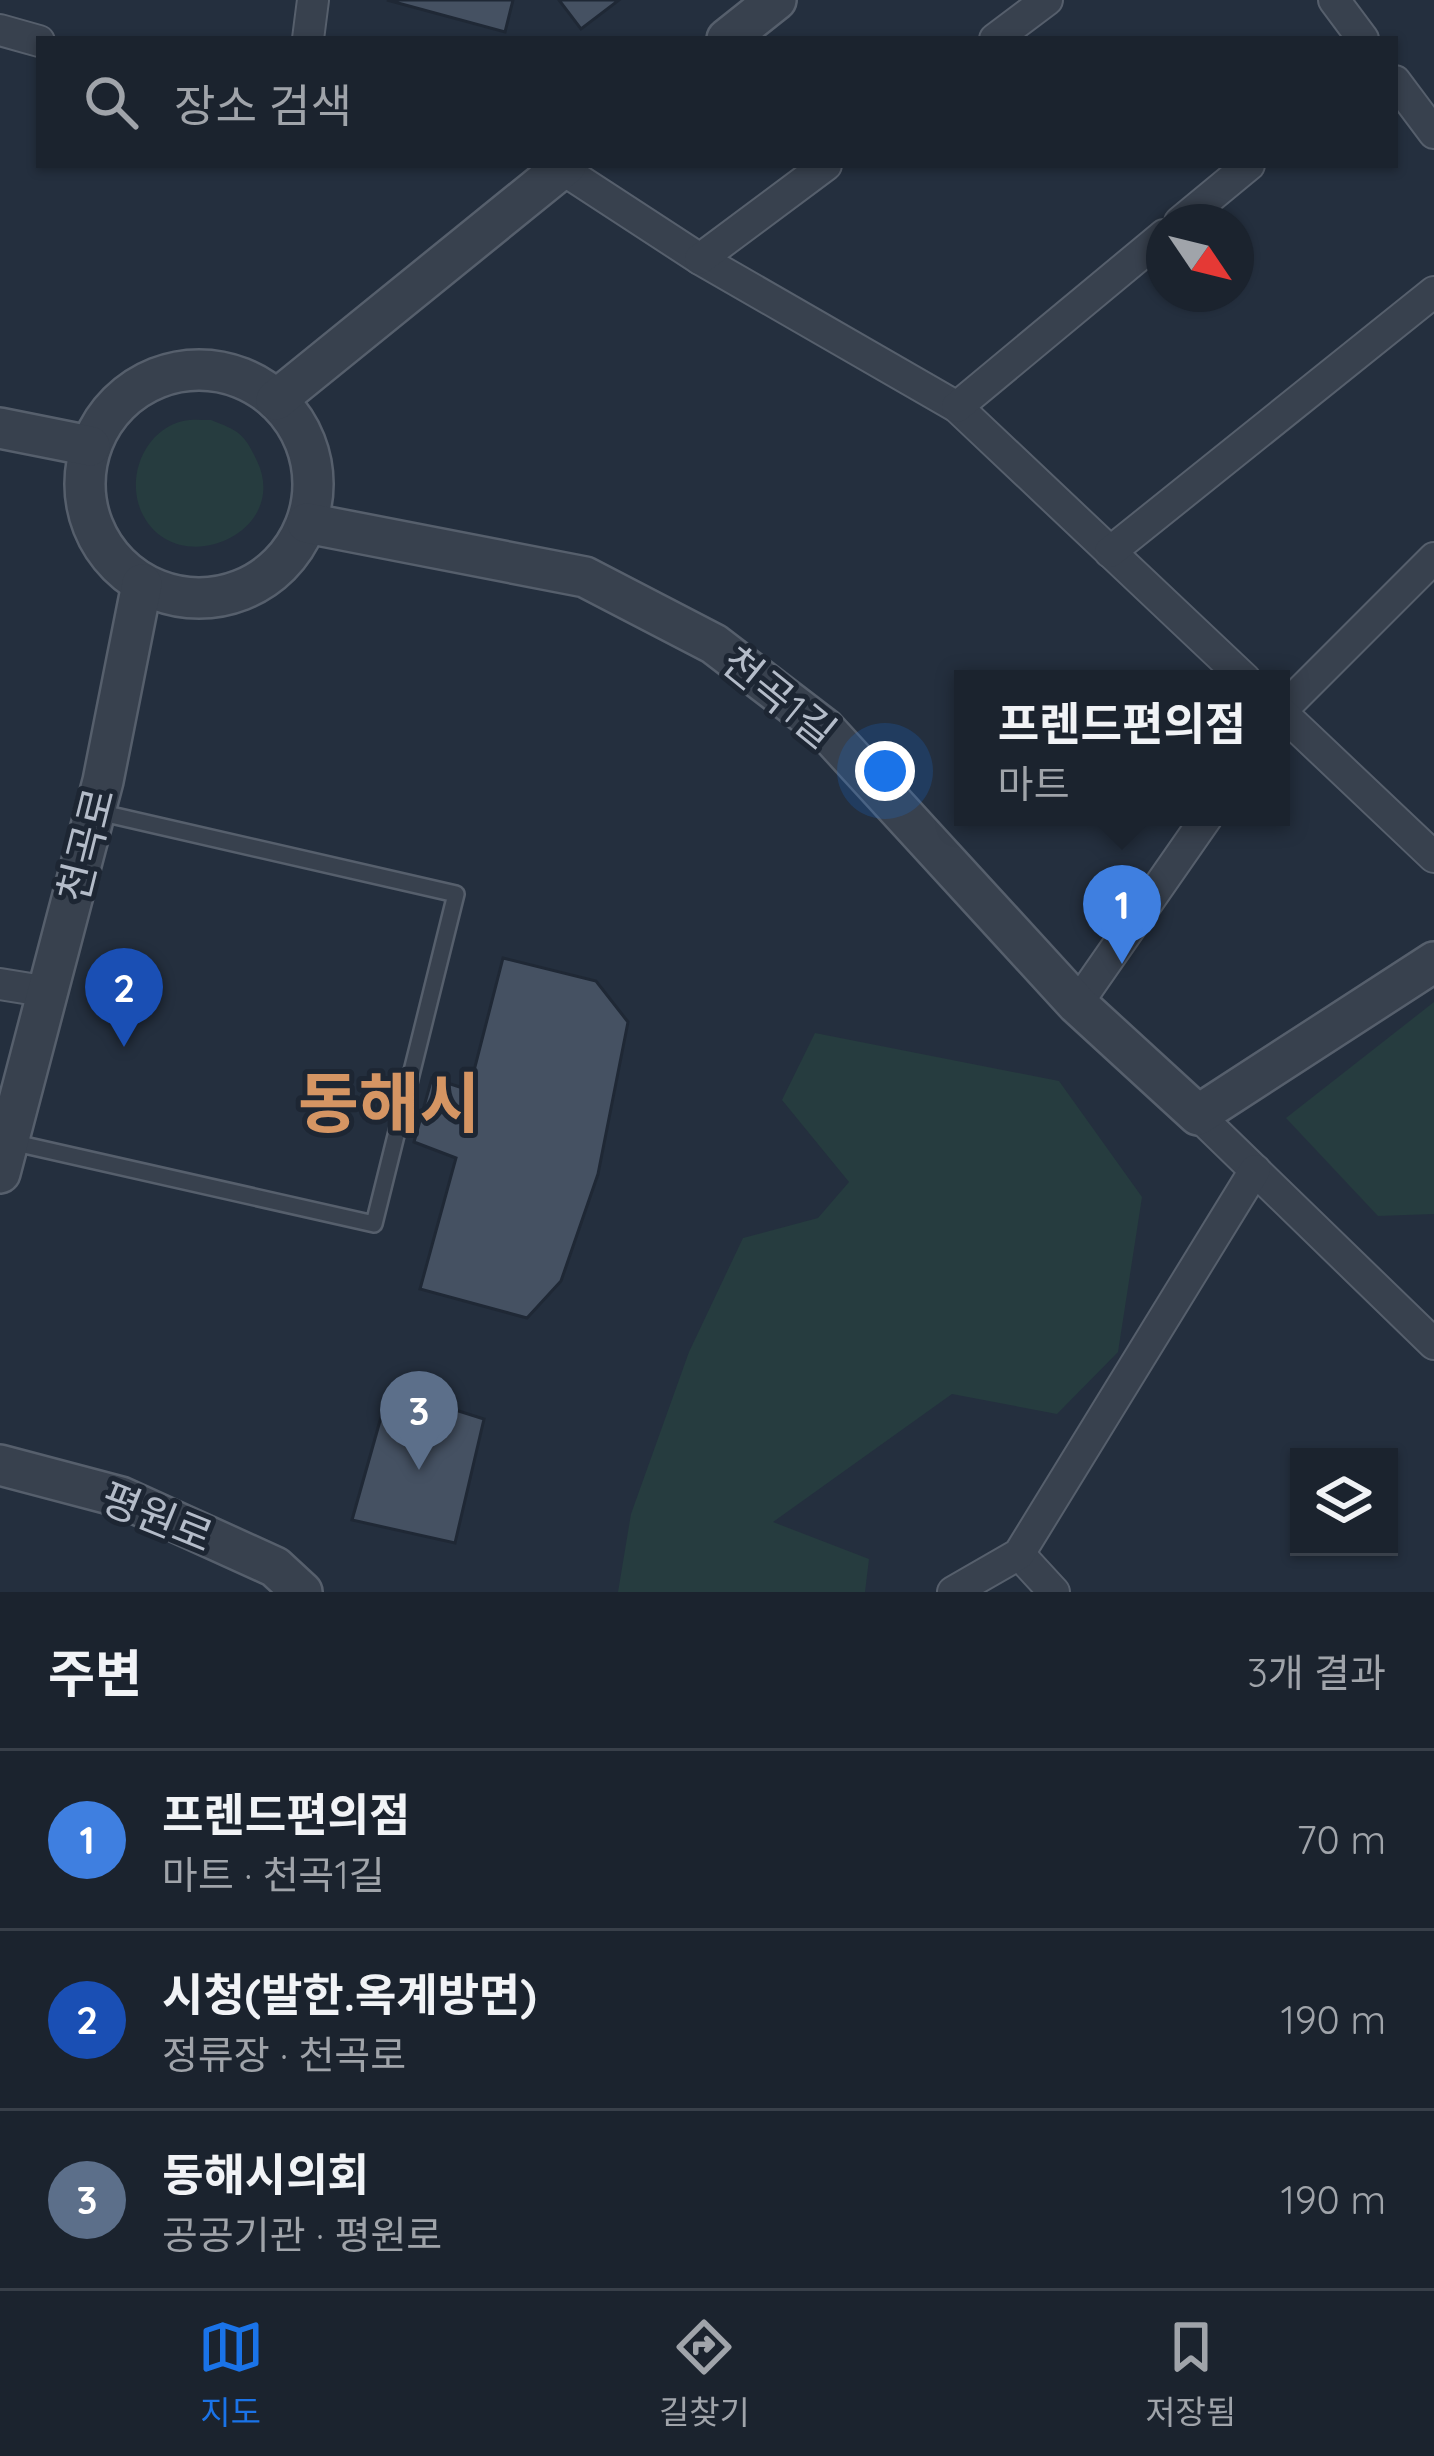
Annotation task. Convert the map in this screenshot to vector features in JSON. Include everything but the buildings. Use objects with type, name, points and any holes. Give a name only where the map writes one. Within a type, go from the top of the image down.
[{"type":"street","points":[[308,36],[313,0]]},
{"type":"street","points":[[731,36],[776,0]]},
{"type":"street","points":[[999,36],[1047,0]]},
{"type":"street","points":[[1334,0],[1361,36]]},
{"type":"street","points":[[0,30],[36,40]]},
{"type":"street","points":[[1398,85],[1434,133]]},
{"type":"street","points":[[276,400],[557,168]]},
{"type":"street","points":[[562,168],[700,259],[957,407],[1235,670]]},
{"type":"street","points":[[700,259],[822,168]]},
{"type":"street","points":[[1202,204],[1245,168]]},
{"type":"street","points":[[957,407],[1146,250]]},
{"type":"street","points":[[1110,552],[1434,292]]},
{"type":"street","points":[[219,370],[256,383],[276,400],[289,411],[312,459],[314,484],[307,523],[285,560],[268,576],[232,594],[181,598],[142,584],[123,571],[98,540],[85,501],[90,446],[113,406],[136,387],[172,371],[219,370]]},
{"type":"street","points":[[0,428],[90,446]]},
{"type":"street","name":"천곡1길","points":[[307,523],[585,577],[714,644],[825,729],[1077,1004],[1198,1114]]},
{"type":"street","points":[[1290,702],[1434,558]]},
{"type":"street","name":"천곡로","points":[[4,1157],[95,811],[142,584]]},
{"type":"street","points":[[1290,720],[1434,856]]},
{"type":"street","points":[[1077,1004],[1201,826]]},
{"type":"street","points":[[1434,962],[1198,1114],[1434,1344]]},
{"type":"street","points":[[0,984],[49,992]]},
{"type":"street","points":[[953,1592],[1019,1554],[1255,1170]]},
{"type":"street","name":"평원로","points":[[0,1465],[121,1497],[275,1567],[302,1592]]},
{"type":"street","points":[[1019,1554],[1054,1592]]},
{"type":"lane","points":[[4,1157],[374,1224],[456,894],[95,811]]},
{"type":"green space","points":[[186,420],[211,420],[240,434],[257,461],[263,487],[258,510],[225,541],[201,547],[178,544],[157,533],[141,511],[138,470],[158,434]]},
{"type":"green space","points":[[1434,1002],[1434,1214],[1378,1216],[1286,1118]]},
{"type":"green space","points":[[815,1033],[1059,1081],[1142,1197],[1118,1352],[1057,1414],[952,1394],[773,1522],[869,1559],[865,1592],[618,1592],[631,1514],[689,1352],[743,1238],[818,1218],[849,1182],[782,1100]]},
{"type":"place","name":"프렌드편의점","points":[[1122,964]]},
{"type":"place","name":"시청(발한.옥계방면)","points":[[124,1047]]},
{"type":"place","name":"동해시의회","points":[[419,1470]]},
{"type":"district","name":"동해시","points":[[389,1104]]}]
